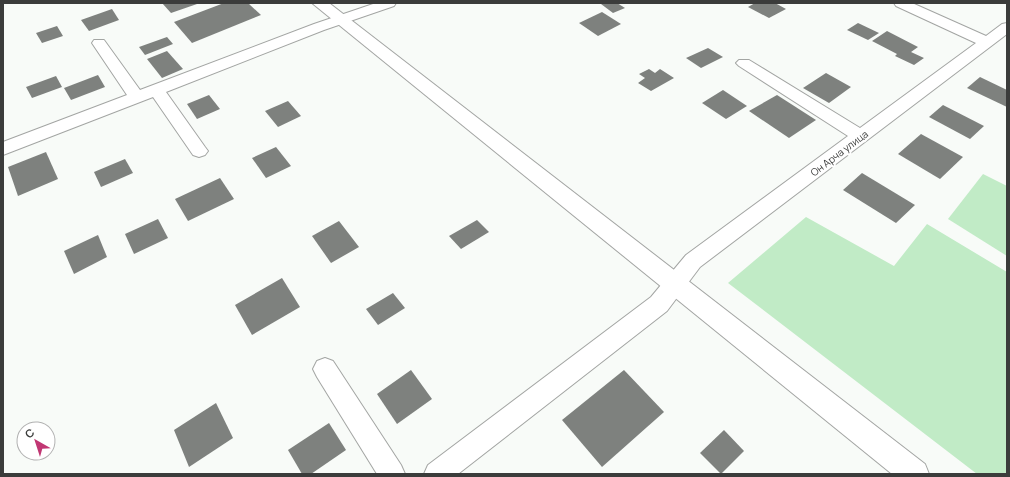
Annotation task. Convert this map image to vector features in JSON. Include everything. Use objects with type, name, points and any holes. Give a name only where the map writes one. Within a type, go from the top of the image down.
[{"type":"street","points":[[320,3],[916,474]]},
{"type":"street","points":[[3,149],[319,27],[389,3]]},
{"type":"street","points":[[901,3],[987,42]]},
{"type":"street","name":"Он Арча улица","points":[[437,474],[659,304],[693,261],[1007,27]]},
{"type":"street","points":[[99,43],[137,97]]},
{"type":"street","points":[[744,63],[862,136]]},
{"type":"street","points":[[156,90],[199,151]]},
{"type":"street","points":[[325,369],[392,474]]},
{"type":"green space","points":[[983,174],[1007,186],[1007,256],[948,219]]},
{"type":"green space","points":[[806,217],[894,266],[927,224],[1007,272],[1007,474],[977,474],[728,283]]},
{"type":"building","points":[[162,3],[196,3],[197,4],[171,13]]},
{"type":"building","points":[[224,3],[248,3],[261,15],[192,43],[174,22]]},
{"type":"building","points":[[617,3],[625,8],[613,13],[601,4]]},
{"type":"building","points":[[755,3],[775,3],[786,9],[769,18],[748,7]]},
{"type":"building","points":[[112,9],[119,20],[89,31],[81,20]]},
{"type":"building","points":[[602,12],[621,24],[598,36],[579,23]]},
{"type":"building","points":[[858,23],[879,33],[868,40],[847,30]]},
{"type":"building","points":[[57,26],[63,36],[42,43],[36,33]]},
{"type":"building","points":[[887,31],[918,47],[911,52],[924,58],[914,65],[895,56],[897,54],[872,41]]},
{"type":"building","points":[[167,37],[173,44],[145,55],[139,47]]},
{"type":"building","points":[[708,48],[723,57],[701,68],[686,58]]},
{"type":"building","points":[[167,51],[183,69],[162,78],[147,59]]},
{"type":"building","points":[[649,69],[655,73],[660,69],[674,78],[651,91],[638,83],[645,78],[639,74]]},
{"type":"building","points":[[826,73],[851,87],[829,103],[803,88]]},
{"type":"building","points":[[98,75],[105,87],[71,100],[64,88]]},
{"type":"building","points":[[56,76],[62,87],[32,98],[26,87]]},
{"type":"building","points":[[980,77],[1007,90],[1007,107],[967,88]]},
{"type":"building","points":[[723,90],[747,106],[726,119],[702,103]]},
{"type":"building","points":[[209,95],[220,109],[197,119],[187,104]]},
{"type":"building","points":[[777,95],[816,120],[789,138],[749,111]]},
{"type":"building","points":[[288,101],[301,116],[278,127],[265,111]]},
{"type":"building","points":[[943,105],[984,126],[970,139],[929,117]]},
{"type":"building","points":[[921,134],[963,157],[940,179],[898,154]]},
{"type":"building","points":[[276,147],[291,166],[266,178],[252,158]]},
{"type":"building","points":[[46,152],[58,179],[18,196],[8,167]]},
{"type":"building","points":[[125,159],[133,173],[101,187],[94,172]]},
{"type":"building","points":[[862,173],[915,205],[896,223],[843,190]]},
{"type":"building","points":[[220,178],[234,199],[188,221],[175,199]]},
{"type":"building","points":[[158,219],[168,238],[134,254],[125,234]]},
{"type":"building","points":[[477,220],[489,232],[461,249],[449,236]]},
{"type":"building","points":[[339,221],[359,247],[331,263],[312,236]]},
{"type":"building","points":[[98,235],[107,257],[74,274],[64,251]]},
{"type":"building","points":[[282,278],[300,307],[252,335],[235,305]]},
{"type":"building","points":[[393,293],[405,308],[378,325],[366,309]]},
{"type":"building","points":[[411,370],[432,399],[397,424],[377,394]]},
{"type":"building","points":[[624,370],[664,412],[602,467],[562,420]]},
{"type":"building","points":[[216,403],[233,438],[189,467],[174,430]]},
{"type":"building","points":[[329,423],[346,450],[311,474],[302,474],[288,450]]},
{"type":"building","points":[[724,430],[744,451],[721,474],[700,453]]}]
